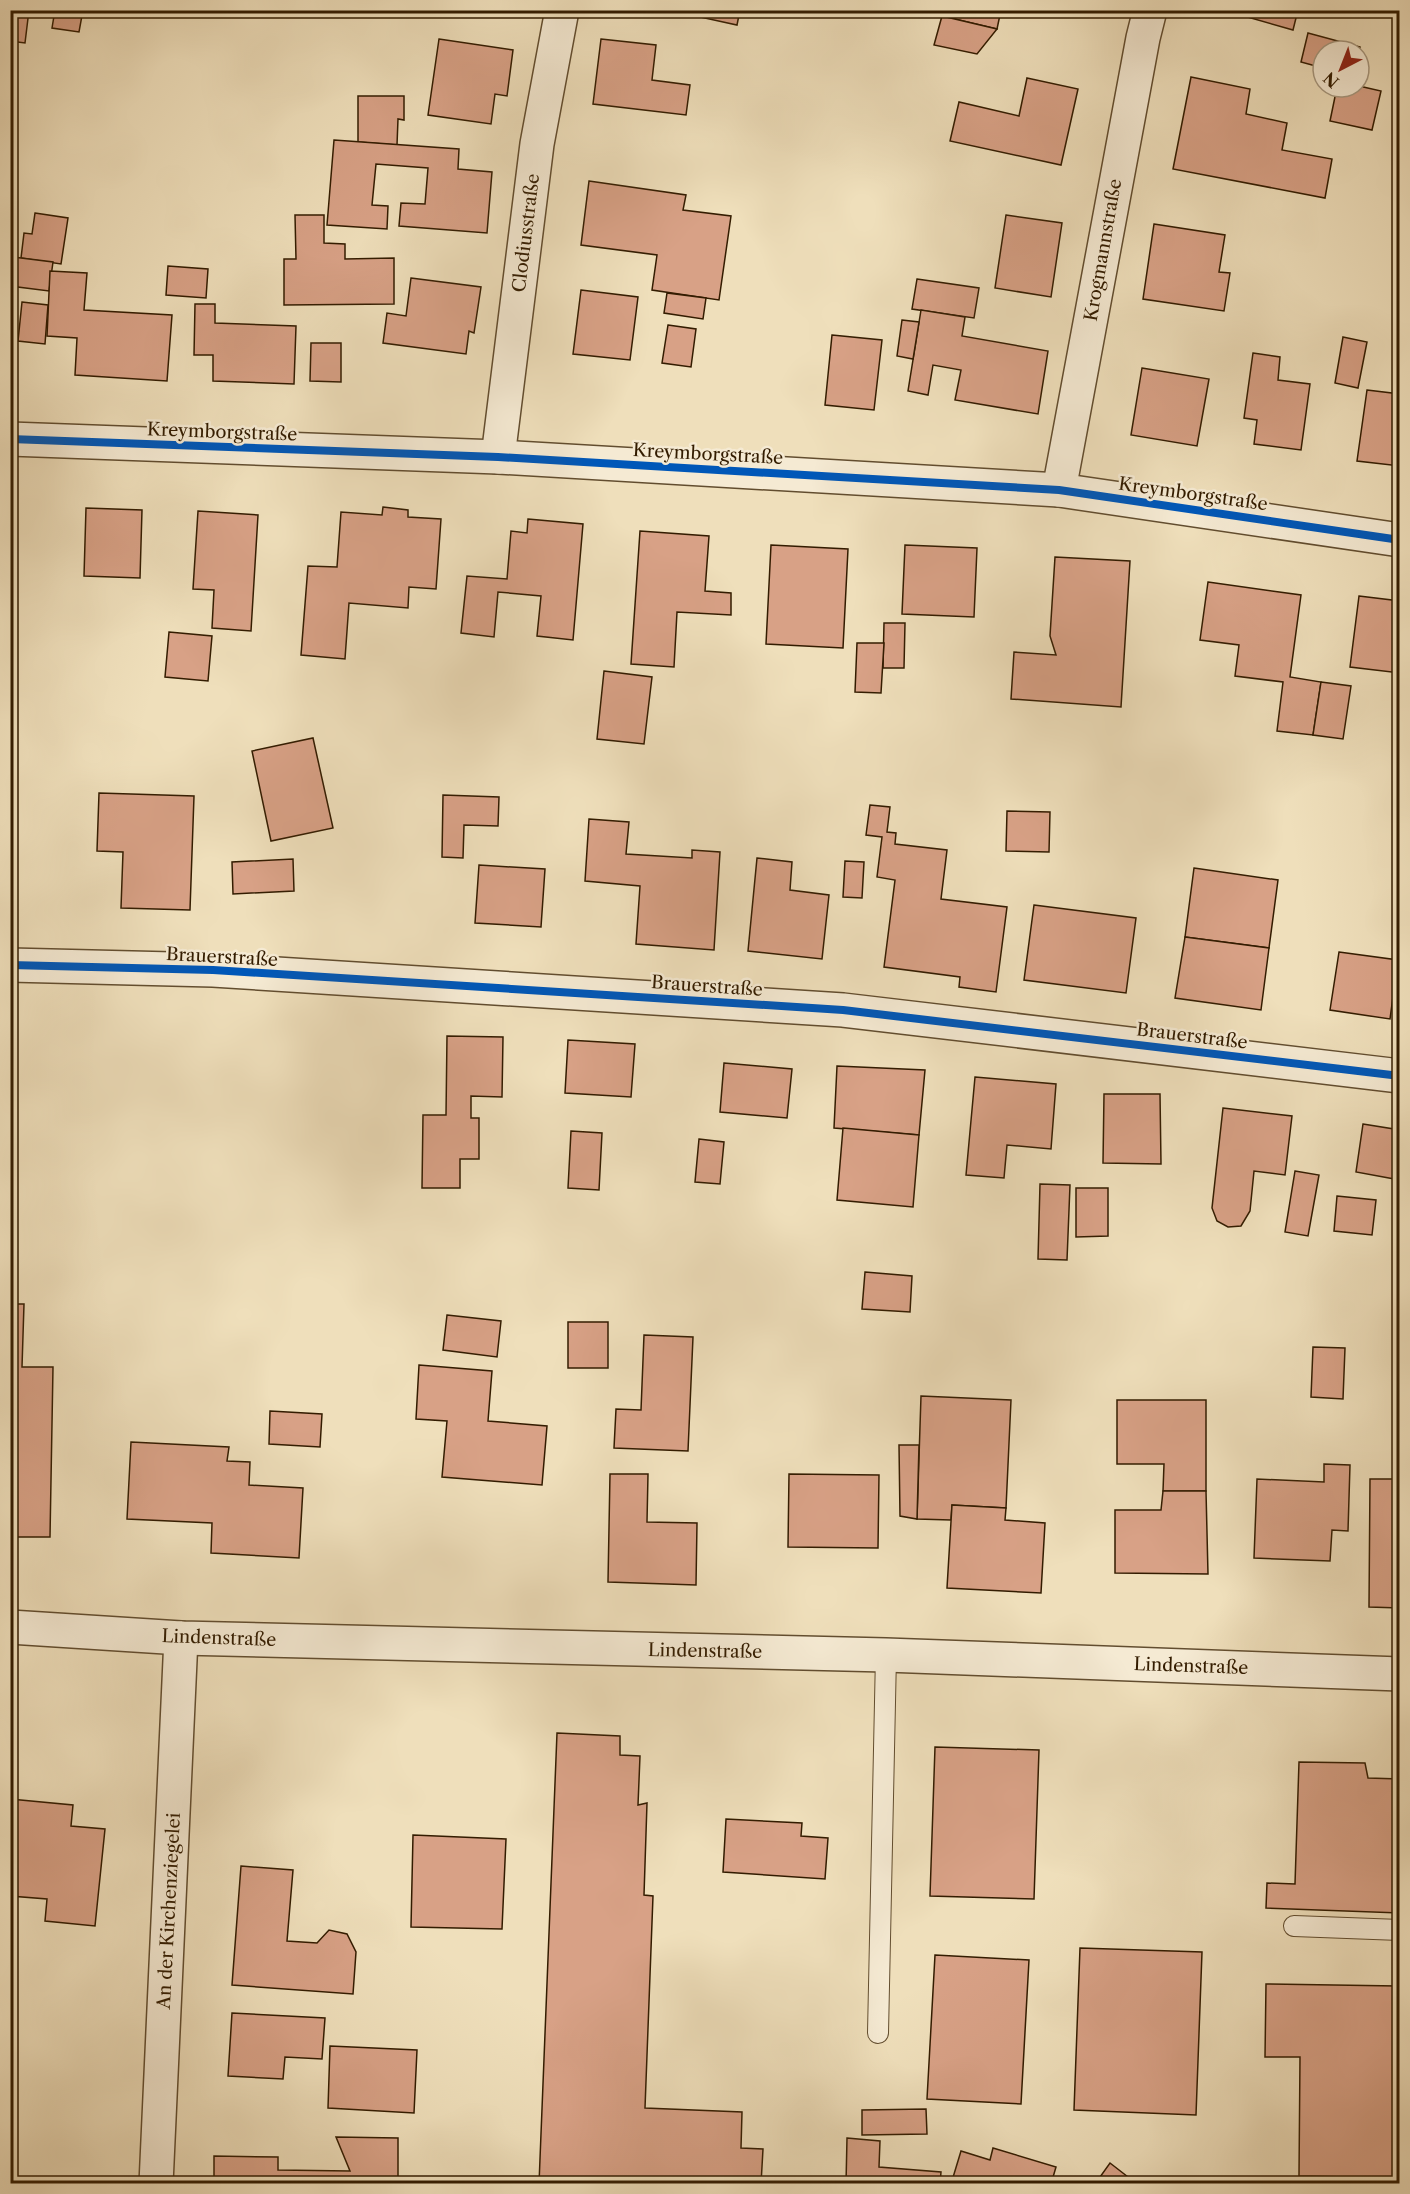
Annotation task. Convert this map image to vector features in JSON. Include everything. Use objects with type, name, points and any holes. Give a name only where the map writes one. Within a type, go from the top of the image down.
[{"type":"street","name":"Clodiusstraße","points":[[498,457],[537,144],[562,10]]},
{"type":"street","name":"Krogmannstraße","points":[[1059,490],[1140,49],[1150,10]]},
{"type":"street","name":"Kreymborgstraße","points":[[10,439],[498,457],[1059,490],[1400,540]]},
{"type":"street","name":"Brauerstraße","points":[[10,965],[213,970],[843,1010],[1400,1076]]},
{"type":"street","name":"Lindenstraße","points":[[10,1627],[181,1638],[886,1655],[1400,1674]]},
{"type":"street","name":"An der Kirchenziegelei","points":[[156,2184],[181,1638]]},
{"type":"lane","points":[[878,2033],[886,1655]]},
{"type":"lane","points":[[1294,1926],[1400,1930]]},
{"type":"building","points":[[10,10],[29,10],[25,43],[10,41]]},
{"type":"building","points":[[55,10],[83,10],[79,32],[52,28]]},
{"type":"building","points":[[701,10],[740,10],[737,25],[700,17]]},
{"type":"building","points":[[943,10],[1001,10],[997,29],[942,16]]},
{"type":"building","points":[[1223,10],[1298,10],[1293,30]]},
{"type":"building","points":[[942,16],[997,29],[977,54],[934,45]]},
{"type":"building","points":[[1308,33],[1330,39],[1311,39],[1311,65],[1301,62]]},
{"type":"building","points":[[439,39],[513,50],[507,96],[495,94],[491,124],[428,115]]},
{"type":"building","points":[[601,39],[656,45],[652,80],[690,85],[686,115],[593,104]]},
{"type":"building","points":[[1191,77],[1250,89],[1246,114],[1287,123],[1282,150],[1332,159],[1325,198],[1173,169]]},
{"type":"building","points":[[1027,78],[1078,89],[1061,165],[950,141],[959,102],[1019,116]]},
{"type":"building","points":[[1371,89],[1381,91],[1372,130],[1330,121],[1335,99],[1371,99]]},
{"type":"building","points":[[358,96],[404,96],[404,120],[398,119],[397,145],[358,142]]},
{"type":"building","points":[[334,140],[459,149],[458,169],[492,172],[487,233],[399,226],[401,203],[425,204],[428,168],[376,164],[372,205],[388,206],[387,229],[327,225]]},
{"type":"building","points":[[589,181],[686,195],[683,210],[731,216],[719,300],[652,290],[657,255],[581,245]]},
{"type":"building","points":[[35,213],[68,218],[61,264],[21,258],[24,233],[32,234]]},
{"type":"building","points":[[295,215],[324,215],[324,243],[345,244],[345,259],[394,258],[394,304],[284,305],[284,259],[296,259]]},
{"type":"building","points":[[1006,215],[1062,223],[1051,297],[995,288]]},
{"type":"building","points":[[1154,224],[1225,235],[1219,272],[1230,273],[1224,311],[1143,299]]},
{"type":"building","points":[[13,257],[53,262],[49,291],[10,286]]},
{"type":"building","points":[[168,266],[208,269],[206,298],[166,295]]},
{"type":"building","points":[[50,271],[87,273],[84,310],[172,315],[167,381],[75,375],[77,338],[47,336]]},
{"type":"building","points":[[411,278],[481,287],[474,333],[469,331],[466,354],[383,343],[387,313],[406,316]]},
{"type":"building","points":[[917,279],[979,288],[974,318],[912,309]]},
{"type":"building","points":[[581,290],[638,297],[630,360],[573,354]]},
{"type":"building","points":[[667,293],[706,298],[703,319],[664,313]]},
{"type":"building","points":[[22,302],[48,305],[45,344],[18,341]]},
{"type":"building","points":[[195,304],[215,304],[215,323],[296,326],[294,384],[213,381],[213,355],[194,355]]},
{"type":"building","points":[[921,310],[965,317],[962,336],[1048,351],[1038,414],[955,400],[961,370],[933,365],[928,395],[908,391]]},
{"type":"building","points":[[902,320],[919,322],[913,359],[897,356]]},
{"type":"building","points":[[668,325],[696,329],[691,367],[662,363]]},
{"type":"building","points":[[832,335],[882,340],[874,410],[825,405]]},
{"type":"building","points":[[1343,337],[1367,342],[1358,388],[1335,383]]},
{"type":"building","points":[[311,343],[341,343],[341,382],[310,381]]},
{"type":"building","points":[[1253,353],[1280,357],[1278,380],[1310,384],[1301,450],[1254,444],[1257,420],[1244,418]]},
{"type":"building","points":[[1142,368],[1209,379],[1197,446],[1131,435]]},
{"type":"building","points":[[1367,390],[1400,394],[1400,466],[1357,461]]},
{"type":"building","points":[[383,507],[408,510],[408,517],[441,519],[436,589],[409,587],[408,608],[349,603],[345,659],[301,655],[308,566],[337,567],[341,512],[382,515]]},
{"type":"building","points":[[86,508],[142,510],[140,578],[84,576]]},
{"type":"building","points":[[198,511],[258,515],[251,631],[212,628],[214,590],[193,589]]},
{"type":"building","points":[[528,519],[583,524],[573,640],[537,636],[541,596],[498,592],[494,637],[461,633],[467,576],[507,579],[511,531],[527,533]]},
{"type":"building","points":[[640,531],[709,536],[705,591],[731,593],[731,615],[677,612],[674,667],[631,664]]},
{"type":"building","points":[[771,545],[848,549],[843,648],[766,644]]},
{"type":"building","points":[[905,545],[977,548],[974,617],[902,614]]},
{"type":"building","points":[[1055,557],[1130,561],[1121,707],[1011,699],[1014,652],[1056,655],[1050,636]]},
{"type":"building","points":[[1208,582],[1301,595],[1290,677],[1321,682],[1313,735],[1277,731],[1283,682],[1235,676],[1239,645],[1200,640]]},
{"type":"building","points":[[1359,596],[1400,601],[1400,673],[1350,667]]},
{"type":"building","points":[[884,623],[905,623],[904,668],[883,668]]},
{"type":"building","points":[[169,632],[212,636],[208,681],[165,677]]},
{"type":"building","points":[[857,643],[884,643],[881,693],[855,692]]},
{"type":"building","points":[[604,671],[652,677],[644,744],[597,739]]},
{"type":"building","points":[[1321,682],[1351,686],[1343,739],[1313,735]]},
{"type":"building","points":[[10,695],[15,695],[10,769]]},
{"type":"building","points":[[313,738],[333,828],[271,841],[252,751]]},
{"type":"building","points":[[99,793],[194,796],[190,910],[121,908],[123,852],[97,851]]},
{"type":"building","points":[[443,795],[499,797],[498,826],[464,825],[463,858],[442,857]]},
{"type":"building","points":[[870,805],[890,807],[887,832],[896,833],[895,844],[947,850],[941,899],[1007,907],[996,992],[959,987],[960,977],[884,967],[895,880],[877,877],[882,837],[866,835]]},
{"type":"building","points":[[1007,811],[1050,812],[1049,852],[1006,851]]},
{"type":"building","points":[[589,819],[629,822],[626,854],[692,858],[692,850],[720,852],[714,950],[636,944],[640,886],[585,881]]},
{"type":"building","points":[[757,858],[792,862],[790,890],[829,895],[822,959],[748,951]]},
{"type":"building","points":[[293,859],[294,891],[233,894],[232,862]]},
{"type":"building","points":[[845,861],[864,862],[862,898],[843,897]]},
{"type":"building","points":[[479,865],[545,869],[541,927],[475,923]]},
{"type":"building","points":[[1194,868],[1278,880],[1269,948],[1185,937]]},
{"type":"building","points":[[1034,905],[1136,918],[1126,993],[1024,980]]},
{"type":"building","points":[[1185,937],[1269,948],[1261,1010],[1175,998]]},
{"type":"building","points":[[1339,952],[1398,960],[1390,1019],[1330,1010]]},
{"type":"building","points":[[447,1036],[503,1037],[502,1097],[471,1096],[471,1118],[479,1118],[479,1159],[460,1159],[460,1188],[422,1188],[423,1115],[446,1115]]},
{"type":"building","points":[[568,1040],[635,1044],[631,1097],[565,1093]]},
{"type":"building","points":[[724,1063],[792,1069],[787,1118],[720,1112]]},
{"type":"building","points":[[837,1066],[925,1070],[919,1135],[834,1128]]},
{"type":"building","points":[[975,1077],[1056,1084],[1051,1149],[1007,1145],[1004,1178],[966,1175]]},
{"type":"building","points":[[1104,1094],[1160,1094],[1161,1164],[1103,1163]]},
{"type":"building","points":[[1223,1108],[1292,1116],[1285,1175],[1254,1171],[1250,1211],[1241,1226],[1228,1227],[1217,1221],[1212,1208]]},
{"type":"building","points":[[1363,1124],[1400,1130],[1400,1180],[1356,1172]]},
{"type":"building","points":[[843,1128],[919,1135],[913,1207],[837,1200]]},
{"type":"building","points":[[571,1131],[602,1133],[599,1190],[568,1188]]},
{"type":"building","points":[[699,1139],[724,1142],[720,1184],[695,1182]]},
{"type":"building","points":[[1295,1171],[1319,1175],[1308,1236],[1285,1232]]},
{"type":"building","points":[[1040,1184],[1070,1185],[1067,1260],[1038,1259]]},
{"type":"building","points":[[1076,1188],[1108,1188],[1108,1236],[1076,1237]]},
{"type":"building","points":[[1337,1196],[1376,1200],[1372,1235],[1334,1231]]},
{"type":"building","points":[[865,1272],[912,1276],[910,1312],[862,1309]]},
{"type":"building","points":[[10,1304],[24,1304],[22,1367],[53,1367],[50,1537],[10,1537]]},
{"type":"building","points":[[447,1315],[501,1321],[497,1357],[443,1350]]},
{"type":"building","points":[[568,1322],[608,1322],[608,1368],[568,1368]]},
{"type":"building","points":[[644,1335],[693,1337],[688,1451],[614,1448],[616,1409],[641,1410]]},
{"type":"building","points":[[1313,1347],[1345,1348],[1343,1399],[1311,1397]]},
{"type":"building","points":[[419,1365],[492,1371],[488,1421],[547,1426],[542,1485],[442,1477],[447,1421],[416,1419]]},
{"type":"building","points":[[921,1396],[1011,1400],[1006,1508],[952,1505],[951,1520],[917,1519]]},
{"type":"building","points":[[1117,1400],[1206,1400],[1206,1491],[1163,1491],[1164,1464],[1117,1464]]},
{"type":"building","points":[[270,1411],[322,1414],[320,1447],[269,1444]]},
{"type":"building","points":[[131,1442],[229,1447],[227,1461],[250,1462],[249,1485],[303,1488],[299,1558],[211,1553],[212,1523],[127,1519]]},
{"type":"building","points":[[899,1445],[919,1445],[917,1519],[900,1516]]},
{"type":"building","points":[[1324,1464],[1350,1465],[1348,1531],[1332,1530],[1330,1561],[1254,1558],[1257,1479],[1324,1482]]},
{"type":"building","points":[[610,1474],[648,1474],[647,1522],[697,1523],[696,1585],[608,1582]]},
{"type":"building","points":[[789,1474],[879,1475],[878,1548],[788,1547]]},
{"type":"building","points":[[1370,1479],[1400,1479],[1400,1608],[1369,1607]]},
{"type":"building","points":[[1163,1491],[1206,1491],[1208,1574],[1115,1573],[1115,1510],[1161,1510]]},
{"type":"building","points":[[952,1505],[1006,1508],[1005,1520],[1045,1523],[1041,1593],[947,1588]]},
{"type":"building","points":[[557,1733],[620,1736],[620,1755],[640,1756],[638,1805],[647,1803],[644,1895],[653,1896],[645,2108],[742,2112],[741,2148],[763,2149],[761,2184],[539,2184]]},
{"type":"building","points":[[935,1747],[1039,1750],[1034,1899],[930,1896]]},
{"type":"building","points":[[1299,1762],[1365,1763],[1368,1778],[1400,1779],[1400,1913],[1266,1908],[1267,1883],[1295,1884]]},
{"type":"building","points":[[10,1799],[73,1805],[71,1826],[105,1829],[95,1926],[45,1921],[47,1899],[10,1896]]},
{"type":"building","points":[[726,1819],[802,1823],[801,1836],[828,1838],[825,1879],[723,1872]]},
{"type":"building","points":[[413,1835],[506,1839],[502,1929],[411,1927]]},
{"type":"building","points":[[241,1866],[293,1870],[287,1941],[317,1943],[329,1930],[347,1934],[356,1952],[353,1994],[232,1985]]},
{"type":"building","points":[[1080,1948],[1202,1952],[1196,2115],[1074,2110]]},
{"type":"building","points":[[935,1955],[1029,1960],[1021,2104],[927,2099]]},
{"type":"building","points":[[1266,1984],[1397,1986],[1395,2096],[1400,2096],[1400,2178],[1299,2176],[1300,2057],[1265,2057]]},
{"type":"building","points":[[232,2013],[325,2018],[322,2059],[285,2057],[283,2079],[228,2076]]},
{"type":"building","points":[[330,2046],[417,2050],[414,2113],[328,2108]]},
{"type":"building","points":[[926,2109],[927,2134],[862,2135],[862,2110]]},
{"type":"building","points":[[336,2137],[398,2138],[398,2184],[214,2184],[214,2156],[278,2157],[278,2170],[350,2171]]},
{"type":"building","points":[[847,2138],[880,2141],[879,2167],[941,2172],[940,2184],[846,2184]]},
{"type":"building","points":[[993,2148],[1056,2167],[1051,2184],[951,2184],[961,2151],[990,2160]]},
{"type":"building","points":[[1110,2163],[1137,2184],[1095,2184]]},
{"type":"cycle path","points":[[10,439],[498,457],[1059,490],[1400,540]]},
{"type":"cycle path","points":[[10,965],[213,970],[843,1010],[1400,1076]]}]
